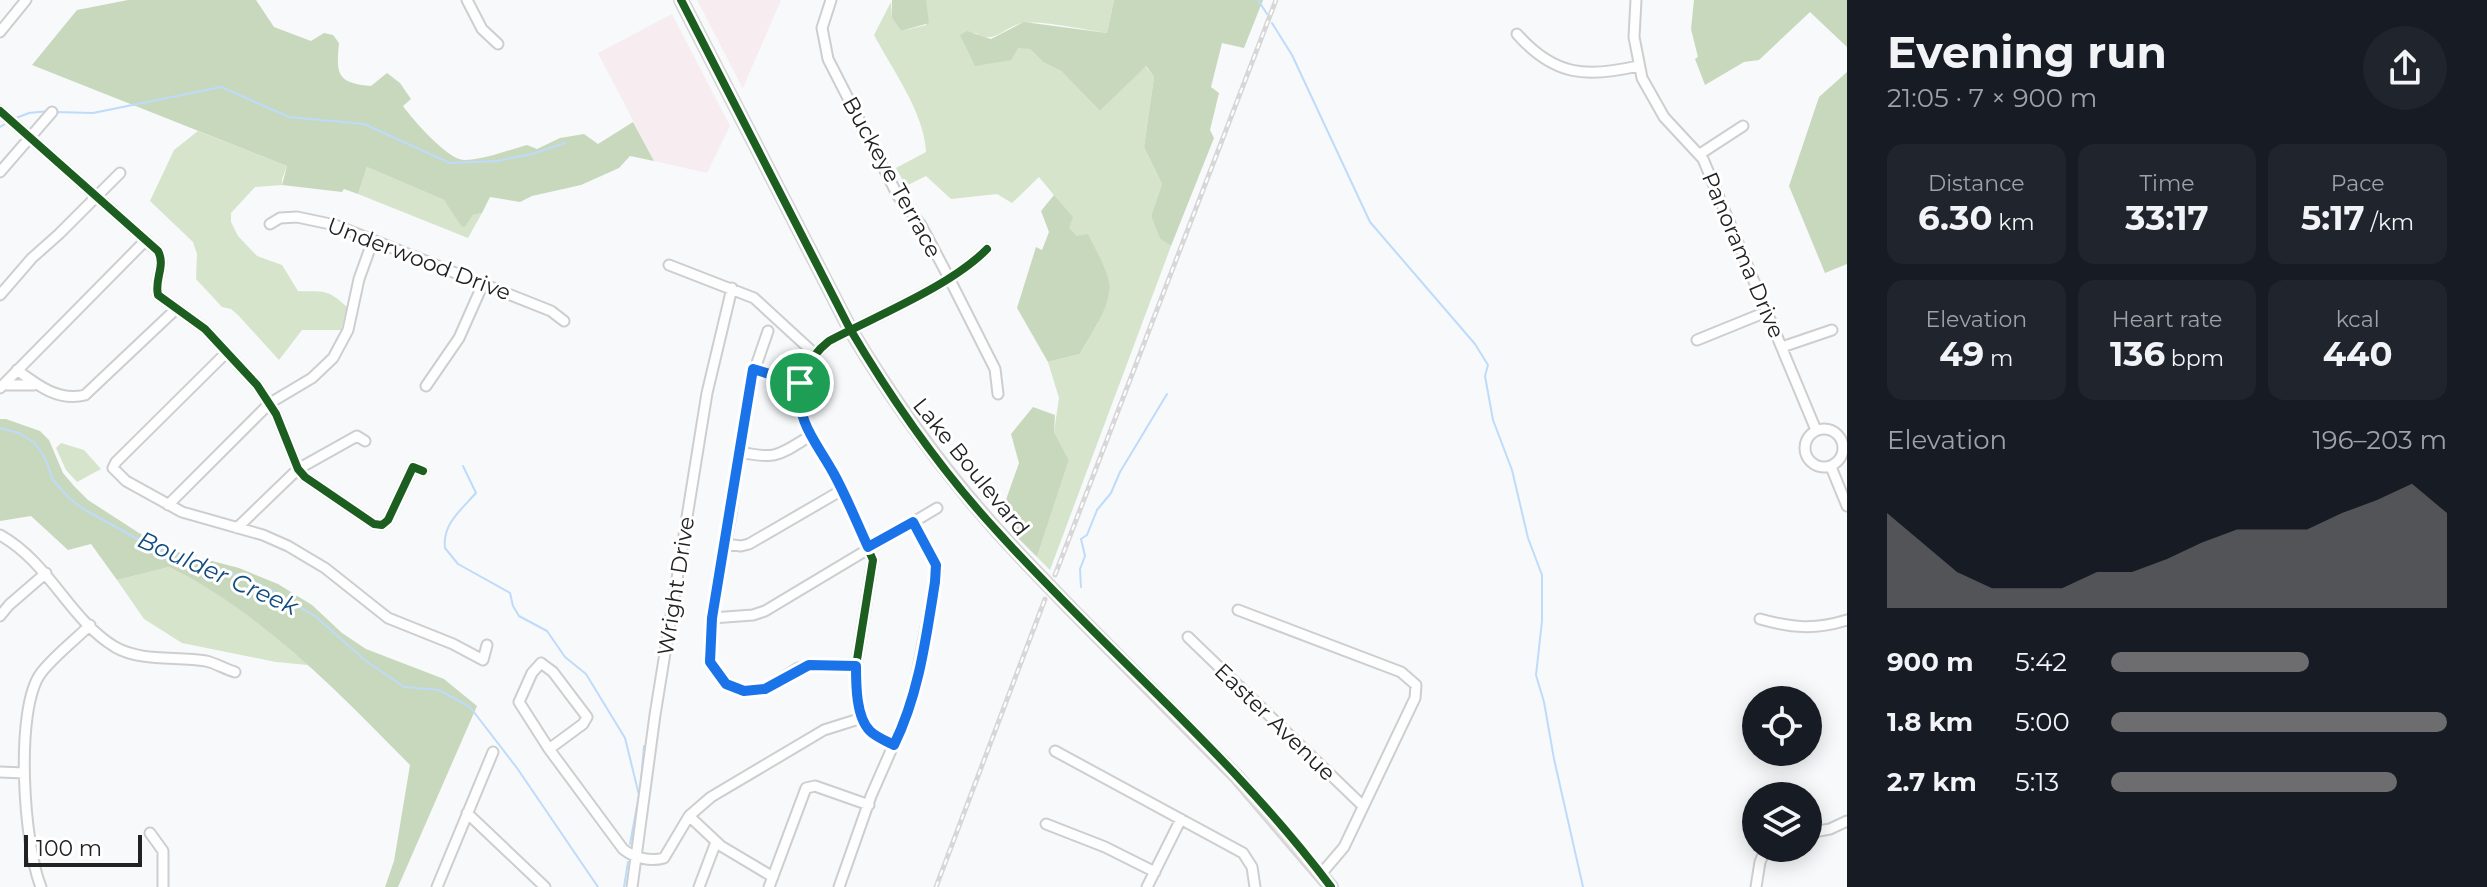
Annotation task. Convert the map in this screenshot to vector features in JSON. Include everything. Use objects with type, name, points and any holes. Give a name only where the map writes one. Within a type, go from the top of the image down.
[{"type":"main road","name":"Lake Boulevard","points":[[681,0],[850,329],[915,429],[979,511],[1237,777],[1331,887]]},
{"type":"street","points":[[0,32],[26,0]]},
{"type":"street","points":[[467,0],[482,29],[495,42]]},
{"type":"street","name":"Buckeye Terrace","points":[[831,0],[822,28],[828,59],[898,196],[921,225],[949,278],[995,369],[998,394]]},
{"type":"street","name":"Panorama Drive","points":[[1636,0],[1634,37],[1638,66],[1651,98],[1664,117],[1700,154],[1816,430],[1806,439],[1806,457],[1820,467],[1831,467],[1847,506]]},
{"type":"street","points":[[1517,34],[1536,54],[1566,70],[1591,74],[1638,66]]},
{"type":"street","points":[[0,111],[158,251],[163,261],[156,291],[175,310],[205,329],[257,385],[270,403],[298,469],[313,484],[378,525],[388,520],[413,467],[423,471]]},
{"type":"street","points":[[0,172],[52,112]]},
{"type":"street","points":[[1700,154],[1743,126]]},
{"type":"street","points":[[0,295],[32,258],[120,173]]},
{"type":"street","name":"Underwood Drive","points":[[270,224],[280,218],[304,218],[335,225],[551,311],[564,321]]},
{"type":"street","points":[[1,387],[146,240]]},
{"type":"street","points":[[168,505],[270,403],[312,378],[337,352],[350,323],[359,279],[373,240]]},
{"type":"street","points":[[894,745],[873,734],[862,718],[856,666],[873,560],[842,490],[800,413],[800,383],[815,354],[829,341],[949,278],[987,249]]},
{"type":"street","points":[[669,265],[732,288],[762,304],[815,354]]},
{"type":"street","points":[[426,386],[459,338],[483,284]]},
{"type":"street","name":"Wright Drive","points":[[632,887],[655,715],[701,428],[732,288]]},
{"type":"street","points":[[17,370],[57,395],[85,395],[175,310]]},
{"type":"street","points":[[1697,340],[1766,312]]},
{"type":"street","points":[[1782,347],[1832,330]]},
{"type":"street","points":[[768,331],[749,386],[712,618],[710,662],[723,681],[738,689],[754,691],[765,689],[809,665],[856,666]]},
{"type":"street","points":[[226,353],[113,468],[126,481],[168,505],[198,518],[273,539],[307,556],[380,613],[403,626],[453,644],[483,660],[487,645]]},
{"type":"street","points":[[753,369],[800,383]]},
{"type":"street","points":[[1,387],[37,385]]},
{"type":"street","points":[[1816,430],[1834,431],[1842,441],[1843,454],[1831,467]]},
{"type":"street","points":[[237,528],[298,469],[357,436],[365,441]]},
{"type":"street","points":[[740,452],[771,457],[810,436]]},
{"type":"street","points":[[725,544],[749,544],[842,490]]},
{"type":"street","points":[[712,618],[765,611],[937,508]]},
{"type":"street","points":[[839,887],[913,699],[937,571],[913,522]]},
{"type":"street","points":[[0,535],[16,544],[46,573],[104,639],[130,654],[207,661],[235,672]]},
{"type":"street","points":[[0,616],[46,573]]},
{"type":"street","points":[[1238,610],[1401,672],[1416,685],[1415,698],[1342,851],[1321,874]]},
{"type":"street","points":[[1760,619],[1799,628],[1820,627],[1847,620]]},
{"type":"street","points":[[41,887],[29,843],[24,773],[28,721],[36,682],[41,673],[90,625]]},
{"type":"street","name":"Easter Avenue","points":[[1188,637],[1363,806]]},
{"type":"street","points":[[549,749],[583,724],[587,717],[553,672],[541,663],[532,673],[519,702],[549,749],[618,844],[628,854],[655,860],[664,858],[689,816],[711,797],[824,730],[862,718]]},
{"type":"street","points":[[1055,751],[1243,853],[1252,867],[1255,887]]},
{"type":"street","points":[[451,887],[439,883],[493,752]]},
{"type":"street","points":[[0,772],[24,773]]},
{"type":"street","points":[[689,816],[716,842],[771,882],[806,788],[815,786],[869,805]]},
{"type":"street","points":[[467,813],[545,887]]},
{"type":"street","points":[[1147,887],[1181,819]]},
{"type":"street","points":[[1822,830],[1847,821]]},
{"type":"street","points":[[1046,824],[1155,872]]},
{"type":"street","points":[[150,833],[163,851],[163,887]]},
{"type":"street","points":[[699,887],[716,842]]},
{"type":"street","points":[[1756,887],[1760,862]]},
{"type":"shaded area","points":[[697,0],[781,0],[743,88],[741,85]]},
{"type":"shaded area","points":[[672,14],[730,126],[707,173],[654,161],[598,53]]},
{"type":"green space","points":[[128,0],[256,0],[274,27],[311,41],[324,33],[333,35],[339,43],[339,70],[345,80],[371,86],[387,73],[400,83],[411,99],[403,106],[431,138],[457,158],[480,158],[527,145],[537,149],[560,138],[584,134],[598,144],[633,122],[654,161],[630,156],[619,168],[581,185],[532,196],[520,202],[490,197],[482,213],[473,215],[462,227],[444,200],[367,167],[358,194],[344,189],[342,192],[282,185],[287,166],[32,65],[77,10]]},
{"type":"green space","points":[[892,0],[926,0],[929,23],[901,31],[892,18]]},
{"type":"green space","points":[[926,0],[1114,0],[1107,33],[1031,22],[1016,25],[994,36],[976,33],[960,35],[1030,49],[1043,62],[1061,71],[1100,111],[1145,66],[1154,77],[1144,147],[1162,184],[1151,216],[1160,239],[1171,246],[1050,570],[1037,557],[1069,460],[1054,432],[1059,398],[1048,362],[1080,354],[1097,325],[1109,294],[1077,236],[1068,228],[1072,217],[1039,177],[1012,203],[997,194],[951,199],[926,176],[906,186],[896,168],[926,152],[924,137],[914,107],[874,35],[891,2],[892,18],[901,31],[926,25]]},
{"type":"green space","points":[[1114,0],[1263,0],[1244,48],[1222,43],[1211,87],[1219,93],[1210,130],[1214,138],[1171,246],[1160,239],[1151,216],[1162,184],[1144,147],[1154,77],[1146,66],[1100,111],[1061,71],[1043,62],[1030,49],[1018,48],[1011,60],[975,66],[960,35],[967,31],[991,39],[1024,22],[1107,33]]},
{"type":"green space","points":[[1694,0],[1847,0],[1847,47],[1810,12],[1759,60],[1744,62],[1705,85],[1695,59],[1698,57],[1691,29]]},
{"type":"green space","points":[[1847,72],[1847,264],[1825,273],[1789,186],[1819,97]]},
{"type":"green space","points":[[198,131],[287,166],[282,185],[255,187],[231,213],[231,222],[238,236],[257,256],[282,265],[298,291],[329,294],[347,307],[341,330],[302,330],[279,360],[238,315],[222,307],[196,279],[197,254],[193,242],[150,201],[174,150]]},
{"type":"green space","points":[[367,167],[444,200],[466,226],[473,215],[482,213],[468,238],[358,194]]},
{"type":"green space","points":[[1054,195],[1073,217],[1069,228],[1077,236],[1088,234],[1105,270],[1109,290],[1100,319],[1080,354],[1048,362],[1017,308],[1036,247],[1042,250],[1049,232],[1041,211]]},
{"type":"green space","points":[[1033,407],[1055,415],[1054,432],[1069,460],[1037,557],[1019,539],[1003,508],[1019,463],[1011,434]]},
{"type":"green space","points":[[0,419],[40,431],[49,440],[63,473],[74,486],[88,500],[139,533],[174,551],[239,568],[278,584],[312,605],[342,633],[366,649],[444,679],[477,706],[398,887],[385,887],[394,861],[410,765],[298,656],[204,586],[169,567],[117,580],[91,544],[68,550],[31,516],[0,521]]},
{"type":"green space","points":[[61,443],[84,450],[101,469],[77,482],[66,470],[56,448]]},
{"type":"green space","points":[[169,567],[243,610],[308,665],[276,662],[182,643],[144,619],[117,580]]},
{"type":"waterway","points":[[1258,0],[1267,14]]},
{"type":"waterway","points":[[1272,23],[1292,55],[1370,222],[1475,344],[1488,365],[1485,376],[1493,420],[1512,470],[1528,538],[1542,575],[1542,621],[1536,675],[1583,887]]},
{"type":"waterway","points":[[55,112],[93,113],[221,87],[289,117],[364,124],[450,163],[497,161],[565,143]]},
{"type":"waterway","points":[[16,118],[49,111]]},
{"type":"waterway","points":[[0,127],[7,123]]},
{"type":"waterway","points":[[1081,587],[1080,569],[1085,556],[1081,539],[1087,535],[1097,510],[1111,493],[1120,472],[1167,394]]},
{"type":"waterway","name":"Boulder Creek","points":[[0,428],[19,433],[35,443],[45,458],[53,480],[85,510],[152,547],[273,591],[315,616],[366,661],[404,687],[439,690],[470,707],[517,768],[598,887]]},
{"type":"waterway","points":[[463,466],[476,493],[450,524],[445,548],[458,564],[510,593],[519,616],[547,631],[565,657],[586,674],[625,738],[639,795],[630,844]]},
{"type":"waterway","points":[[640,793],[644,746]]},
{"type":"waterway","points":[[624,887],[628,862]]},
{"type":"railway","points":[[1055,575],[1276,0]]},
{"type":"railway","points":[[936,887],[1045,599]]},
{"type":"cycle path","points":[[681,0],[850,329],[918,433],[955,483],[996,530],[1211,748],[1293,839],[1331,887]]},
{"type":"cycle path","points":[[0,111],[158,251],[161,262],[158,295],[205,329],[257,385],[276,414],[298,469],[305,477],[374,524],[382,525],[388,520],[413,467],[423,471]]},
{"type":"cycle path","points":[[894,745],[868,730],[857,693],[856,666],[873,560],[842,490],[802,418],[799,396],[808,366],[829,341],[934,288],[987,249]]},
{"type":"route","points":[[753,369],[800,383],[802,418],[833,472],[868,547],[913,522],[936,565],[914,694],[894,745],[868,730],[862,718],[856,666],[809,665],[798,668],[771,687],[744,691],[726,684],[710,662],[712,618],[753,369]]}]
